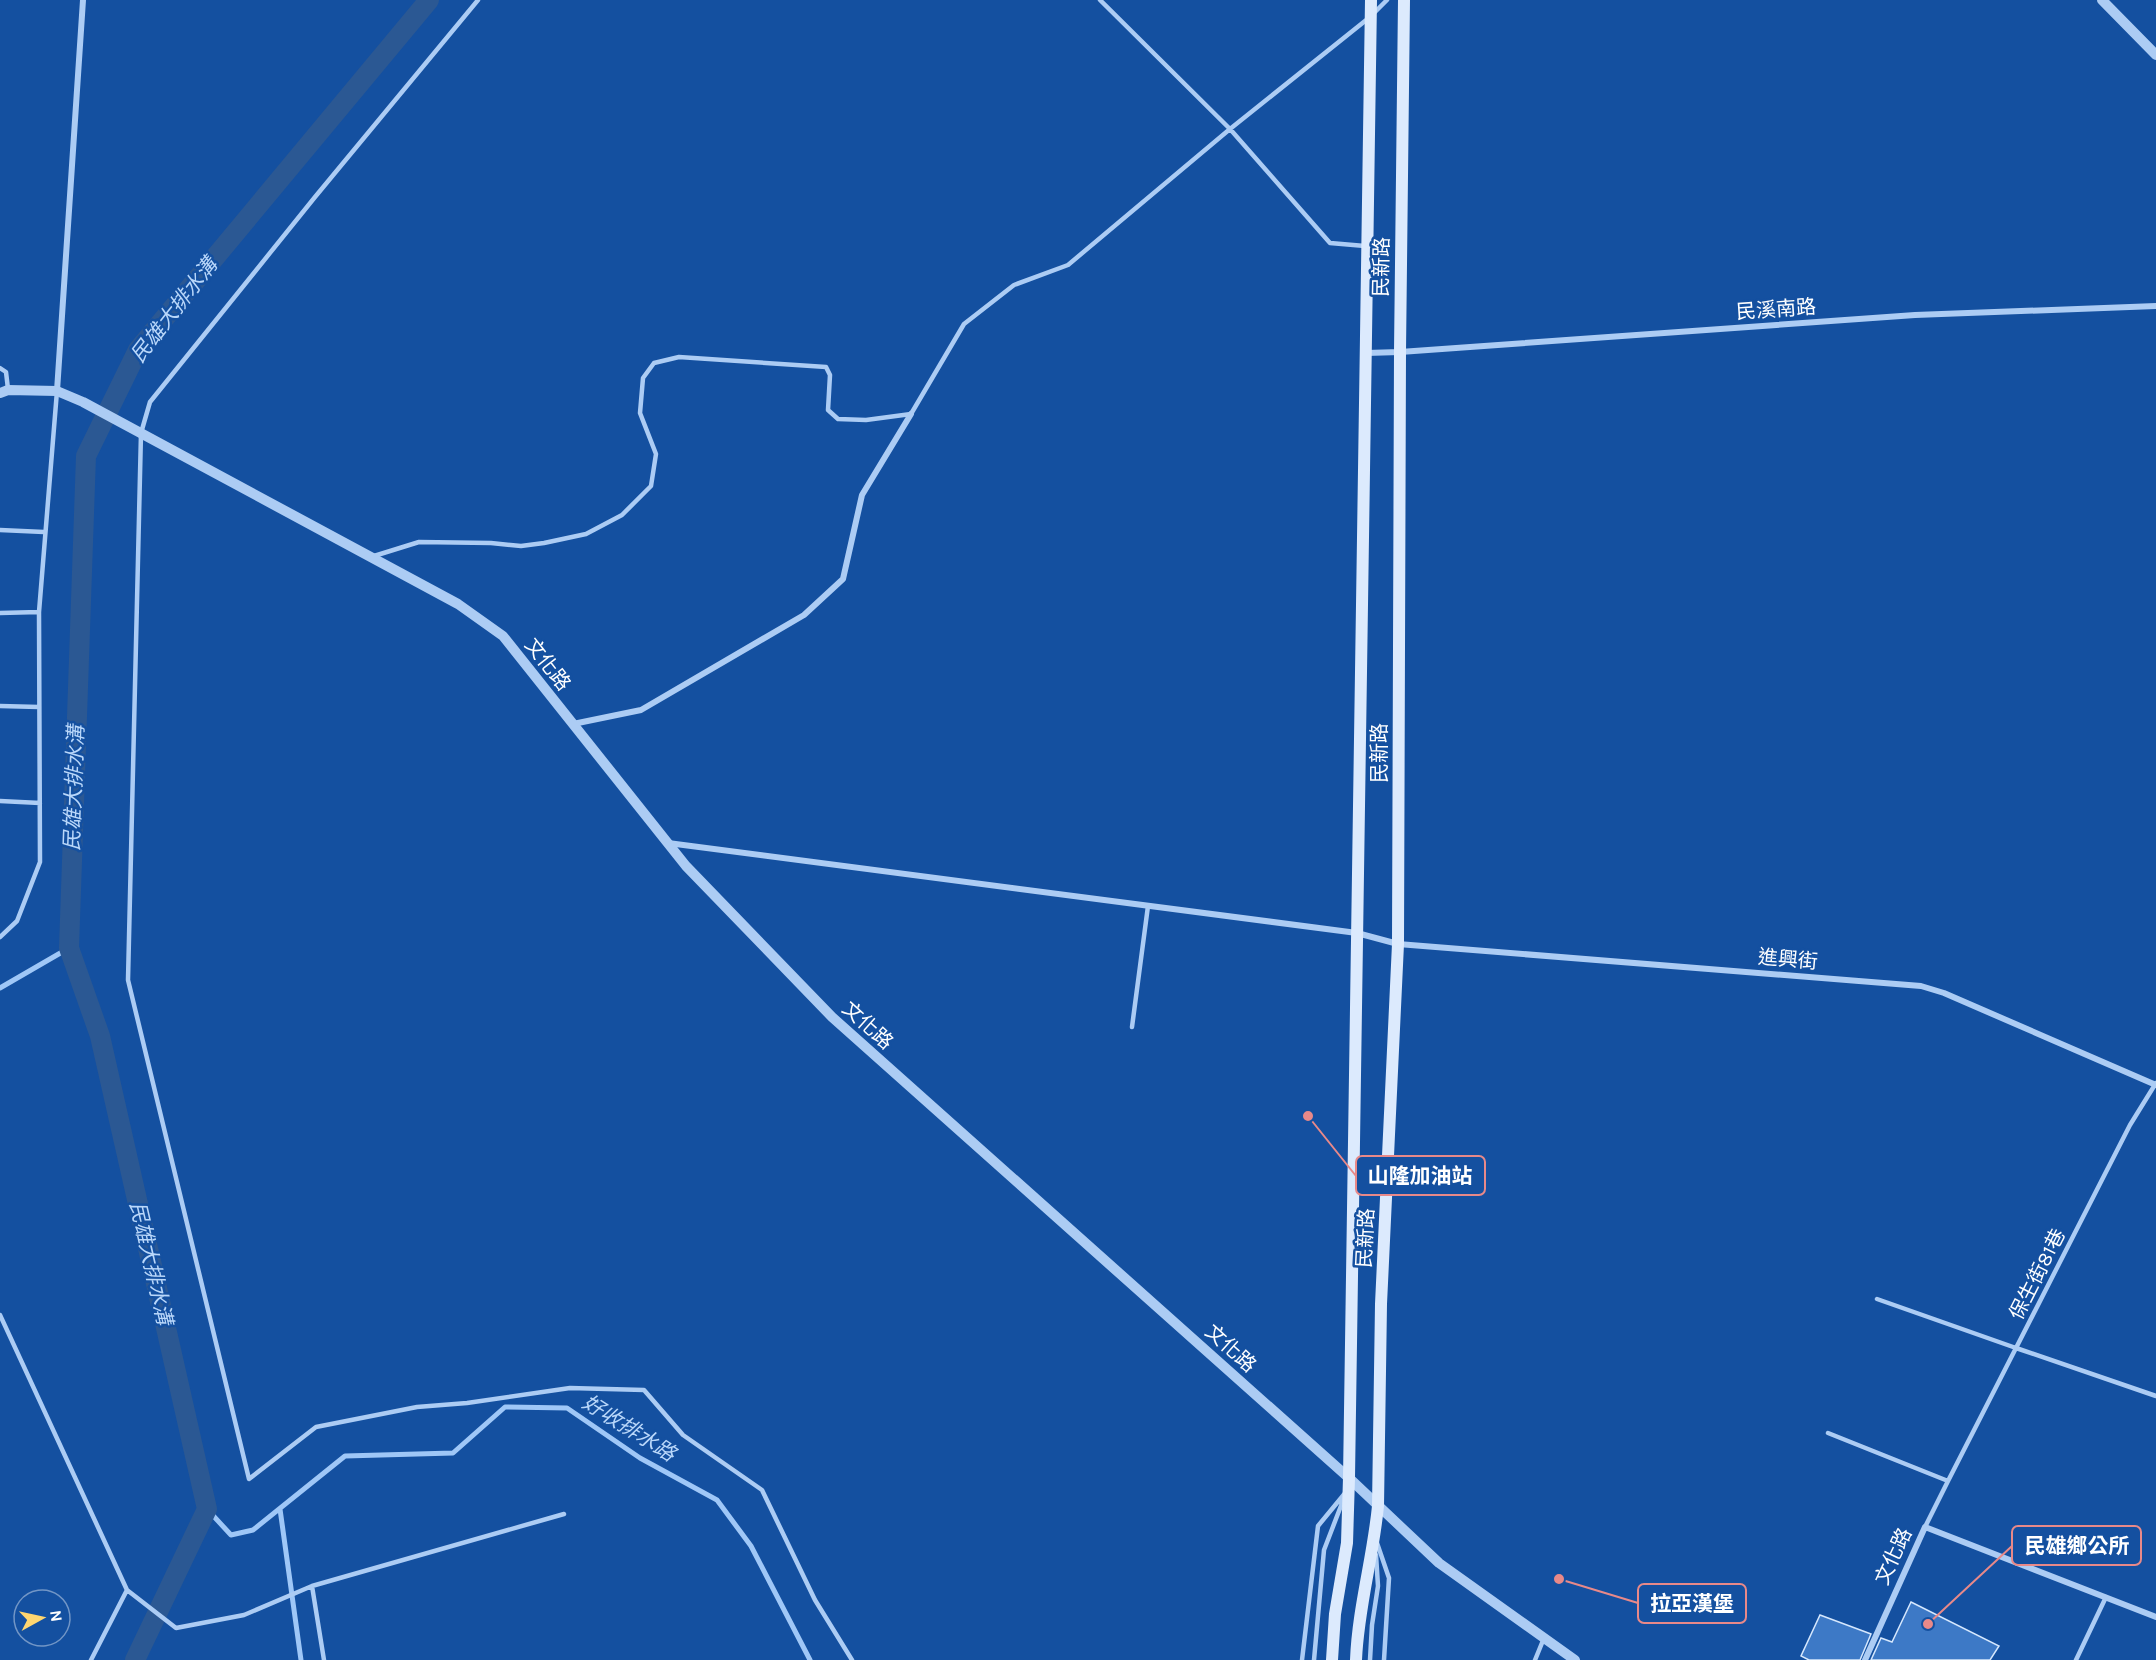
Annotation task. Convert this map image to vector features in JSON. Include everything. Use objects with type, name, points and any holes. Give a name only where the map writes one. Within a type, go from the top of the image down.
[{"type":"main road","name":"民新路","points":[[1332,1660],[1335,1614],[1347,1543],[1371,0]]},
{"type":"main road","name":"民新路","points":[[1356,1660],[1358,1625],[1375,1538],[1378,1506],[1381,1304],[1398,944],[1404,0]]},
{"type":"street","points":[[4,391],[57,391],[83,0]]},
{"type":"street","points":[[2102,0],[2156,55]]},
{"type":"street","name":"民溪南路","points":[[1365,353],[1915,315],[2156,306]]},
{"type":"street","name":"文化路","points":[[57,391],[83,402],[458,604],[503,636],[686,866],[832,1017],[1348,1484],[1378,1506],[1439,1563],[1575,1660]]},
{"type":"street","points":[[573,724],[641,710],[804,615],[843,579],[862,495],[911,414]]},
{"type":"street","name":"進興街","points":[[668,843],[1357,933],[1398,944],[1921,986],[1944,993],[2156,1084]]},
{"type":"street","name":"文化路","points":[[1865,1660],[1925,1527],[2156,1617]]},
{"type":"lane","points":[[478,0],[150,402],[141,433],[128,980],[249,1479],[316,1427],[417,1407],[467,1403],[570,1388],[645,1390],[683,1435],[762,1490],[815,1600],[852,1660]]},
{"type":"lane","points":[[1100,0],[1230,129],[1329,243],[1368,246]]},
{"type":"lane","points":[[372,557],[420,542],[491,543],[521,546],[544,543],[586,534],[622,514],[651,486],[656,454],[640,413],[643,378],[654,363],[679,357],[826,367],[830,375],[828,410],[838,419],[866,420],[911,414],[964,324],[1014,285],[1068,265],[1230,129],[1370,17],[1387,0]]},
{"type":"lane","points":[[0,368],[6,372],[4,391]]},
{"type":"lane","points":[[0,937],[18,921],[40,861],[39,612],[57,391]]},
{"type":"lane","points":[[0,530],[44,532]]},
{"type":"lane","points":[[0,613],[39,612]]},
{"type":"lane","points":[[0,706],[39,707]]},
{"type":"lane","points":[[0,801],[40,803]]},
{"type":"lane","points":[[1132,1027],[1148,906]]},
{"type":"lane","name":"保生街81巷","points":[[2156,1084],[2130,1125],[2016,1348],[2156,1396]]},
{"type":"lane","points":[[1877,1299],[2016,1348],[1925,1527]]},
{"type":"lane","points":[[0,1315],[127,1590],[176,1628],[244,1615],[312,1586],[564,1514]]},
{"type":"lane","points":[[1828,1433],[1948,1481]]},
{"type":"lane","points":[[1314,1660],[1324,1550],[1348,1484]]},
{"type":"lane","points":[[1302,1660],[1318,1526],[1348,1484]]},
{"type":"lane","points":[[1370,1660],[1378,1586],[1375,1538]]},
{"type":"lane","points":[[1375,1538],[1389,1578],[1384,1660]]},
{"type":"lane","points":[[312,1586],[324,1660]]},
{"type":"lane","points":[[91,1660],[127,1590]]},
{"type":"lane","points":[[2076,1660],[2106,1597]]},
{"type":"lane","points":[[1535,1660],[1544,1638]]},
{"type":"building","points":[[1911,1602],[1999,1646],[1990,1660],[1871,1660],[1881,1638],[1892,1642]]},
{"type":"building","points":[[1820,1615],[1871,1634],[1860,1660],[1809,1660],[1801,1656]]},
{"type":"waterway","name":"民雄大排水溝","points":[[135,1660],[207,1509],[100,1036],[69,948],[86,456],[138,350],[429,0]]},
{"type":"waterway","points":[[0,988],[69,948]]},
{"type":"waterway","name":"好收排水路","points":[[207,1509],[231,1535],[253,1530],[345,1456],[453,1453],[505,1407],[567,1408],[640,1458],[717,1500],[751,1546],[810,1660]]},
{"type":"waterway","points":[[280,1509],[301,1660]]},
{"type":"place","name":"山隆加油站","points":[[1308,1116]]},
{"type":"place","name":"拉亞漢堡","points":[[1559,1579]]},
{"type":"place","name":"民雄鄉公所","points":[[1928,1624]]}]
